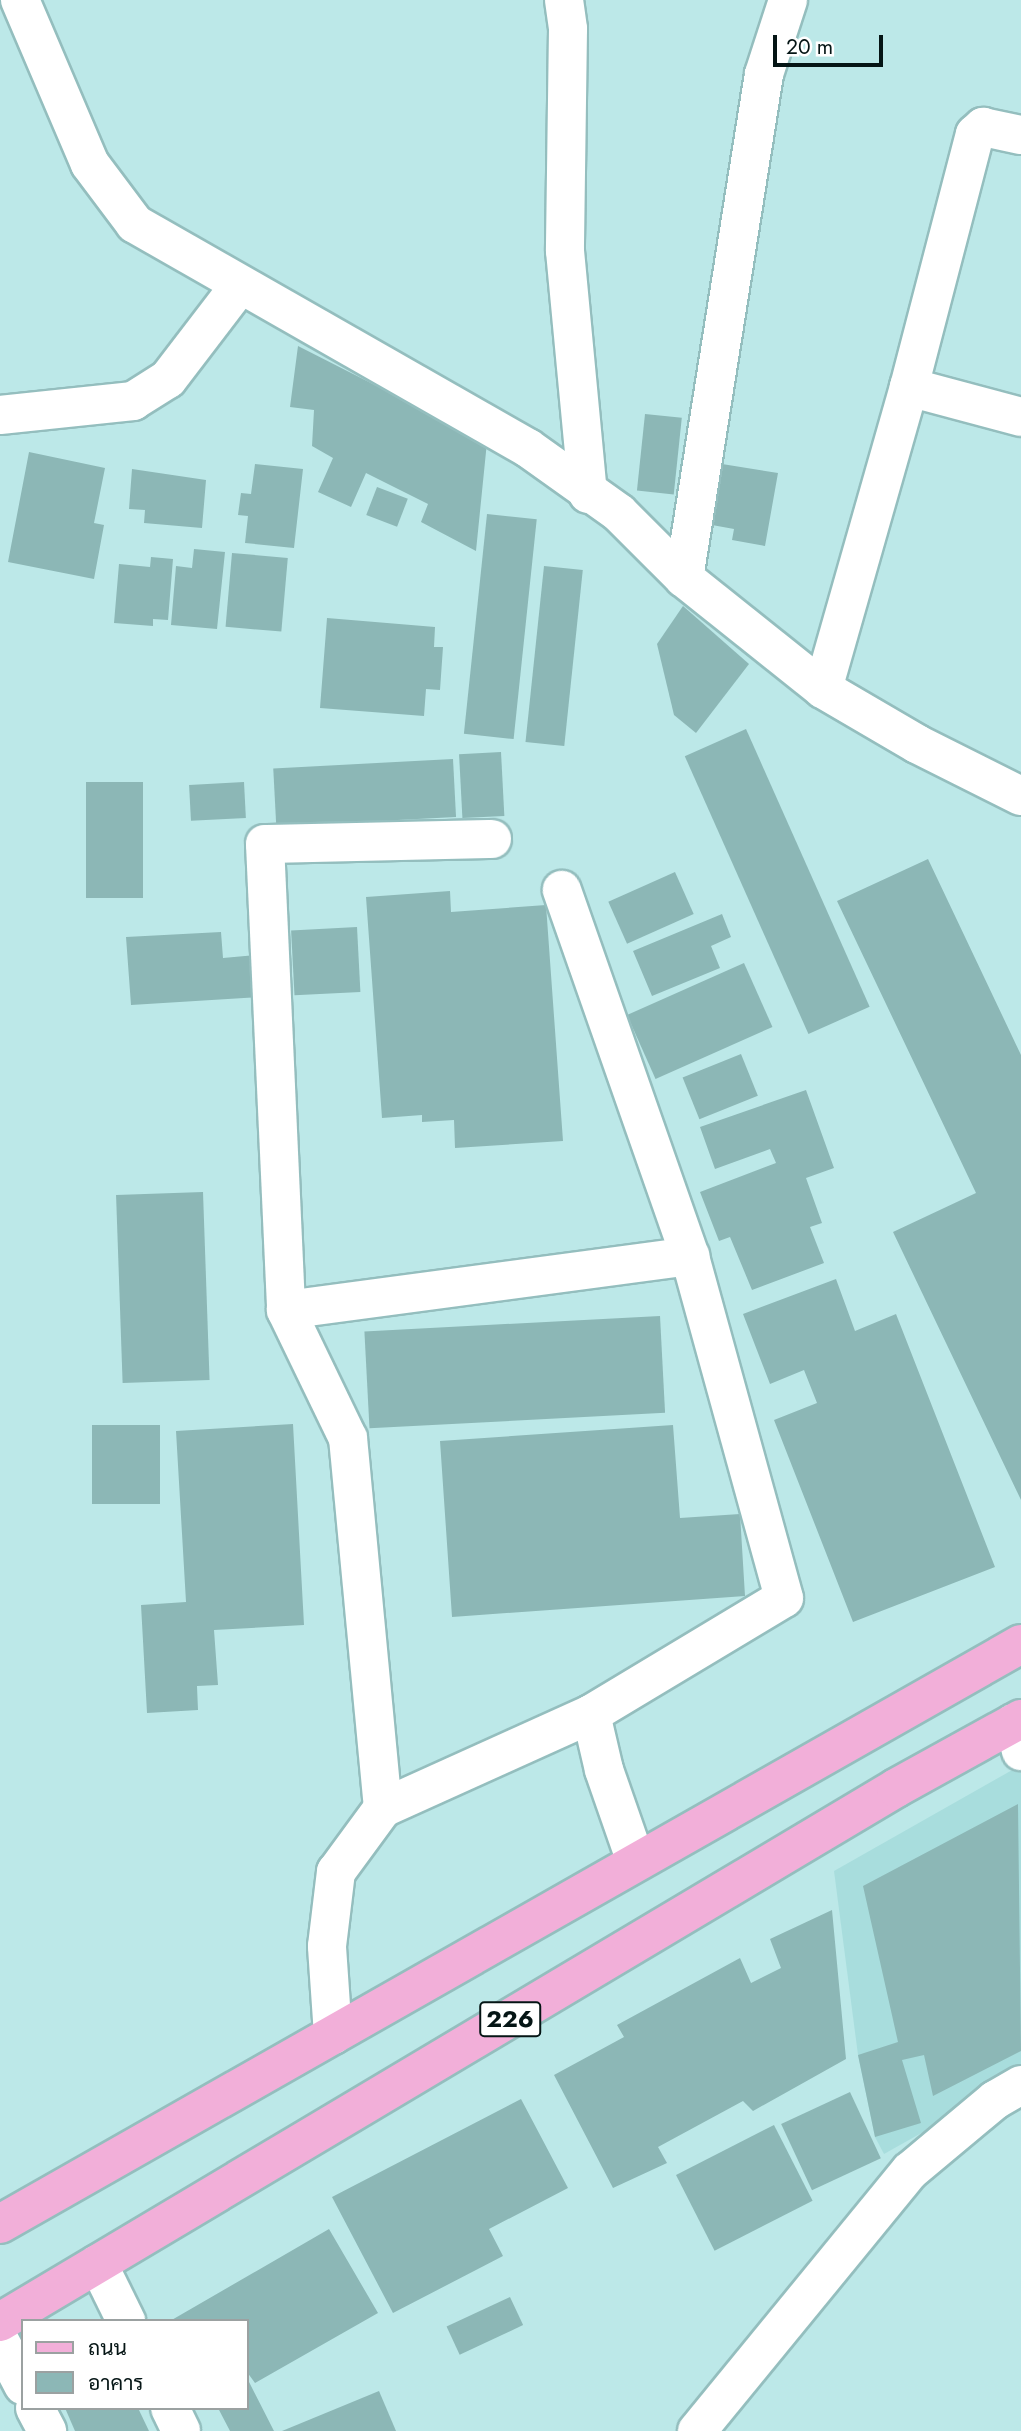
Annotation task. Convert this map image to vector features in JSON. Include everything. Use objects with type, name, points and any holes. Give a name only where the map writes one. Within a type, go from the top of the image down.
[{"type":"main road","points":[[0,2224],[1021,1644]]},
{"type":"main road","name":"226","points":[[0,2322],[896,1788],[1018,1731]]},
{"type":"street","points":[[20,0],[90,164],[135,225],[528,448],[588,494],[619,513],[684,578],[823,689],[917,744],[1021,796]]},
{"type":"street","points":[[564,0],[568,29],[565,251],[588,494]]},
{"type":"street","points":[[684,578],[764,74],[788,0]]},
{"type":"street","points":[[823,689],[909,387],[975,135],[983,127],[1021,135]]},
{"type":"street","points":[[0,415],[133,401],[168,379],[239,286]]},
{"type":"street","points":[[909,387],[1021,417]]},
{"type":"street","points":[[383,1808],[348,1438],[286,1310],[265,844],[492,839]]},
{"type":"street","points":[[333,2035],[327,1946],[337,1872],[383,1808],[591,1714],[784,1598],[690,1256],[562,890]]},
{"type":"street","points":[[286,1310],[690,1256]]},
{"type":"street","points":[[591,1714],[604,1770],[636,1862]]},
{"type":"street","points":[[697,2431],[910,2171],[995,2100],[1021,2085]]},
{"type":"street","points":[[98,2264],[125,2319]]},
{"type":"street","points":[[0,2341],[21,2381]]},
{"type":"street","points":[[36,2410],[47,2431]]},
{"type":"street","points":[[171,2410],[181,2431]]},
{"type":"shaded area","points":[[1021,1765],[1021,2077],[884,2154],[875,2137],[858,2055],[834,1871]]},
{"type":"building","points":[[298,346],[487,442],[476,551],[421,522],[428,504],[366,473],[351,507],[318,492],[333,458],[312,446],[314,410],[290,407]]},
{"type":"building","points":[[645,414],[682,418],[674,494],[637,491]]},
{"type":"building","points":[[29,452],[105,468],[94,523],[104,525],[94,579],[8,562]]},
{"type":"building","points":[[255,464],[303,469],[294,548],[245,543],[248,516],[238,515],[241,493],[251,494]]},
{"type":"building","points":[[722,464],[778,473],[765,546],[732,540],[734,529],[712,525]]},
{"type":"building","points":[[132,469],[206,480],[202,528],[144,523],[145,510],[129,509]]},
{"type":"building","points":[[377,487],[408,499],[397,527],[366,515]]},
{"type":"building","points":[[487,514],[537,519],[514,739],[464,734]]},
{"type":"building","points":[[194,549],[225,552],[217,629],[171,625],[176,566],[192,568]]},
{"type":"building","points":[[232,553],[288,558],[281,632],[226,627]]},
{"type":"building","points":[[151,557],[173,559],[168,620],[153,619],[153,626],[114,623],[119,564],[150,567]]},
{"type":"building","points":[[544,566],[583,570],[564,746],[525,742]]},
{"type":"building","points":[[683,606],[749,664],[696,733],[674,715],[657,644]]},
{"type":"building","points":[[327,618],[435,627],[434,647],[443,647],[440,690],[426,689],[424,716],[320,708]]},
{"type":"building","points":[[746,729],[870,1007],[808,1034],[685,756]]},
{"type":"building","points":[[501,752],[504,816],[462,818],[459,754]]},
{"type":"building","points":[[453,759],[456,817],[276,826],[273,768]]},
{"type":"building","points":[[86,782],[143,782],[143,898],[86,898]]},
{"type":"building","points":[[244,782],[246,818],[191,821],[189,785]]},
{"type":"building","points":[[928,859],[1021,1055],[1021,1500],[893,1232],[976,1193],[837,901]]},
{"type":"building","points":[[675,872],[694,914],[627,944],[608,902]]},
{"type":"building","points":[[450,891],[451,912],[546,905],[563,1141],[455,1148],[454,1120],[422,1122],[422,1115],[382,1118],[366,897]]},
{"type":"building","points":[[722,914],[731,937],[711,946],[720,968],[652,996],[633,951]]},
{"type":"building","points":[[357,927],[360,992],[294,995],[291,930]]},
{"type":"building","points":[[221,932],[223,958],[257,955],[260,997],[131,1005],[126,937]]},
{"type":"building","points":[[744,963],[772,1027],[656,1079],[627,1015]]},
{"type":"building","points":[[741,1054],[758,1096],[699,1119],[683,1078]]},
{"type":"building","points":[[806,1090],[834,1168],[806,1178],[822,1223],[810,1227],[824,1263],[752,1290],[730,1237],[719,1241],[700,1192],[776,1163],[770,1149],[715,1169],[700,1127]]},
{"type":"building","points":[[203,1192],[210,1380],[123,1383],[116,1195]]},
{"type":"building","points":[[836,1279],[855,1331],[896,1314],[995,1567],[853,1622],[774,1420],[817,1403],[804,1370],[770,1384],[743,1314]]},
{"type":"building","points":[[660,1316],[665,1413],[369,1428],[364,1331]]},
{"type":"building","points":[[293,1424],[304,1625],[214,1630],[218,1685],[197,1686],[198,1710],[147,1713],[141,1605],[186,1602],[176,1431]]},
{"type":"building","points":[[92,1425],[160,1425],[160,1504],[92,1504]]},
{"type":"building","points":[[673,1425],[680,1518],[740,1514],[745,1596],[452,1617],[440,1441]]},
{"type":"building","points":[[1018,1804],[1021,2051],[933,2096],[924,2055],[902,2060],[921,2123],[875,2137],[858,2055],[898,2042],[863,1886]]},
{"type":"building","points":[[832,1910],[846,2059],[753,2111],[743,2101],[658,2147],[667,2163],[613,2188],[554,2075],[624,2037],[617,2025],[740,1958],[751,1983],[781,1968],[770,1939]]},
{"type":"building","points":[[850,2092],[881,2158],[812,2190],[781,2124]]},
{"type":"building","points":[[521,2099],[568,2188],[489,2229],[503,2256],[393,2313],[332,2197]]},
{"type":"building","points":[[774,2125],[813,2201],[715,2251],[676,2175]]},
{"type":"building","points":[[329,2229],[378,2313],[255,2383],[248,2373],[248,2319],[173,2319]]},
{"type":"building","points":[[510,2297],[523,2325],[460,2355],[447,2327]]},
{"type":"building","points":[[248,2380],[274,2431],[230,2431],[219,2410],[248,2410]]},
{"type":"building","points":[[379,2391],[396,2431],[282,2431]]},
{"type":"building","points":[[66,2410],[139,2410],[149,2431],[75,2431]]}]
